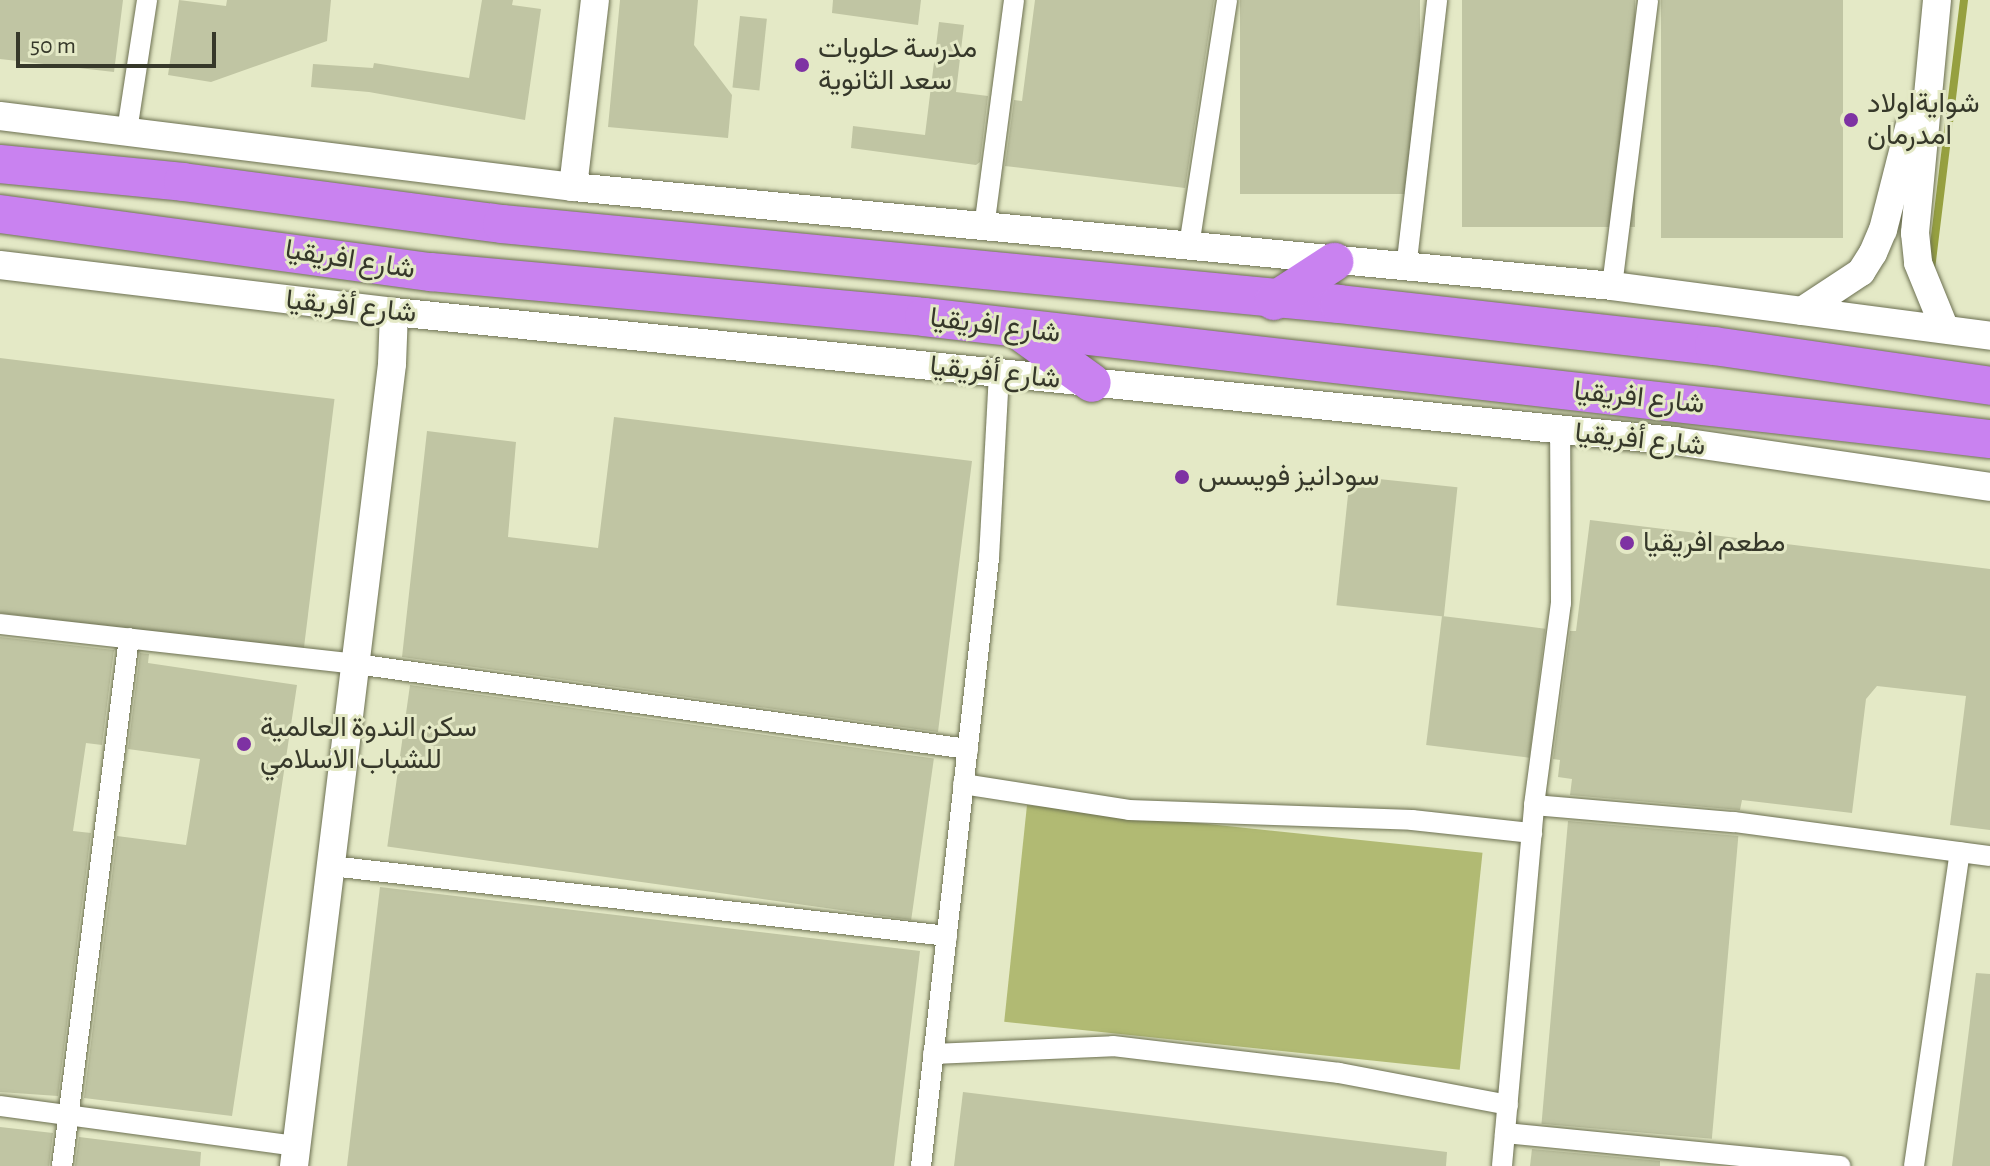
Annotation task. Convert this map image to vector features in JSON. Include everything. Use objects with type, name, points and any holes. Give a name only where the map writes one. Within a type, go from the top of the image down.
[{"type":"highway","name":"شارع افريقيا","points":[[0,164],[183,182],[502,224],[1274,301],[1339,304],[1714,346],[1990,386]]},
{"type":"highway","points":[[178,236],[183,182]]},
{"type":"highway","points":[[277,249],[270,222],[284,197]]},
{"type":"highway","name":"شارع افريقيا","points":[[0,214],[431,272],[924,317],[1990,439]]},
{"type":"highway","points":[[1274,301],[1334,262]]},
{"type":"highway","points":[[1019,330],[1092,383]]},
{"type":"street","points":[[127,131],[147,0]]},
{"type":"street","points":[[573,187],[595,0]]},
{"type":"street","points":[[984,228],[1014,0]]},
{"type":"street","points":[[1189,246],[1227,0]]},
{"type":"street","points":[[1406,269],[1437,0]]},
{"type":"street","points":[[1612,286],[1648,0]]},
{"type":"street","points":[[1937,0],[1915,214],[1915,250],[1945,329]]},
{"type":"street","points":[[1802,311],[1861,272],[1873,253],[1886,220],[1912,116],[1929,71]]},
{"type":"street","points":[[0,116],[573,187],[1406,269],[1612,286],[1990,336]]},
{"type":"street","name":"شارع أفريقيا","points":[[0,265],[394,312],[1560,432],[1675,441],[1990,487]]},
{"type":"street","points":[[0,1106],[69,1115],[295,1156],[392,364],[394,312]]},
{"type":"street","points":[[921,1166],[989,558],[999,374]]},
{"type":"street","points":[[1502,1166],[1534,805],[1561,603],[1560,432]]},
{"type":"street","points":[[0,624],[356,664],[968,749]]},
{"type":"street","points":[[62,1166],[129,638]]},
{"type":"street","points":[[963,784],[1129,810],[1412,820],[1532,833]]},
{"type":"street","points":[[1534,805],[1734,822],[1990,856]]},
{"type":"street","points":[[1914,1166],[1960,852]]},
{"type":"street","points":[[331,866],[947,936]]},
{"type":"street","points":[[933,1054],[1113,1046],[1339,1073],[1508,1105]]},
{"type":"street","points":[[1505,1133],[1840,1166]]},
{"type":"green space","points":[[1027,805],[1482,853],[1460,1070],[1004,1022]]},
{"type":"building","points":[[0,0],[123,0],[114,72],[0,59]]},
{"type":"building","points":[[179,0],[226,6],[227,0],[331,0],[327,41],[211,82],[168,75]]},
{"type":"building","points":[[482,0],[513,0],[512,5],[541,9],[525,120],[369,92],[311,87],[313,64],[373,68],[374,63],[469,78]]},
{"type":"building","points":[[620,0],[698,0],[694,45],[732,95],[728,138],[608,127]]},
{"type":"building","points":[[833,0],[921,0],[918,25],[832,13]]},
{"type":"building","points":[[1035,0],[1214,0],[1185,188],[1005,166],[1014,100],[1022,101]]},
{"type":"building","points":[[1240,0],[1420,0],[1420,194],[1240,194]]},
{"type":"building","points":[[1462,0],[1635,0],[1635,227],[1462,227]]},
{"type":"building","points":[[1661,0],[1843,0],[1843,238],[1661,238]]},
{"type":"building","points":[[740,16],[767,19],[759,90],[732,88]]},
{"type":"building","points":[[939,22],[964,25],[956,92],[988,96],[980,162],[976,165],[851,148],[853,126],[925,135]]},
{"type":"building","points":[[0,358],[334,399],[304,650],[0,613]]},
{"type":"building","points":[[614,417],[972,461],[938,732],[402,657],[427,431],[516,442],[508,537],[598,548]]},
{"type":"building","points":[[1350,476],[1457,487],[1444,617],[1336,605]]},
{"type":"building","points":[[1590,520],[1990,569],[1990,830],[1950,825],[1966,696],[1877,686],[1866,699],[1852,813],[1742,800],[1740,810],[1570,795],[1572,779],[1558,777],[1560,760],[1553,759],[1570,631],[1576,631]]},
{"type":"building","points":[[1442,616],[1545,629],[1529,758],[1426,745]]},
{"type":"building","points":[[0,637],[114,650],[102,745],[86,743],[73,831],[91,833],[58,1096],[0,1092]]},
{"type":"building","points":[[140,653],[149,654],[148,663],[297,685],[232,1116],[84,1098],[117,836],[186,845],[200,759],[128,749]]},
{"type":"building","points":[[410,685],[934,759],[911,920],[387,846]]},
{"type":"building","points":[[1568,821],[1738,836],[1712,1139],[1542,1124]]},
{"type":"building","points":[[380,887],[920,951],[894,1166],[347,1166]]},
{"type":"building","points":[[1976,973],[1990,974],[1990,1166],[1952,1166]]},
{"type":"building","points":[[963,1092],[1447,1152],[1446,1166],[954,1166]]},
{"type":"building","points":[[0,1127],[53,1133],[49,1166],[0,1166]]},
{"type":"building","points":[[79,1137],[201,1152],[200,1166],[75,1166]]},
{"type":"building","points":[[1532,1149],[1660,1161],[1660,1166],[1530,1166]]},
{"type":"waterway","points":[[1931,269],[1964,0]]},
{"type":"place","name":"مدرسة حلويات سعد الثانوية","points":[[802,65]]},
{"type":"place","name":"شوايةاولاد امدرمان","points":[[1851,120]]},
{"type":"place","name":"سودانيز فويسس","points":[[1182,477]]},
{"type":"place","name":"مطعم افريقيا","points":[[1627,543]]},
{"type":"place","name":"سكن الندوة العالمية للشباب الاسلامي","points":[[244,744]]}]
